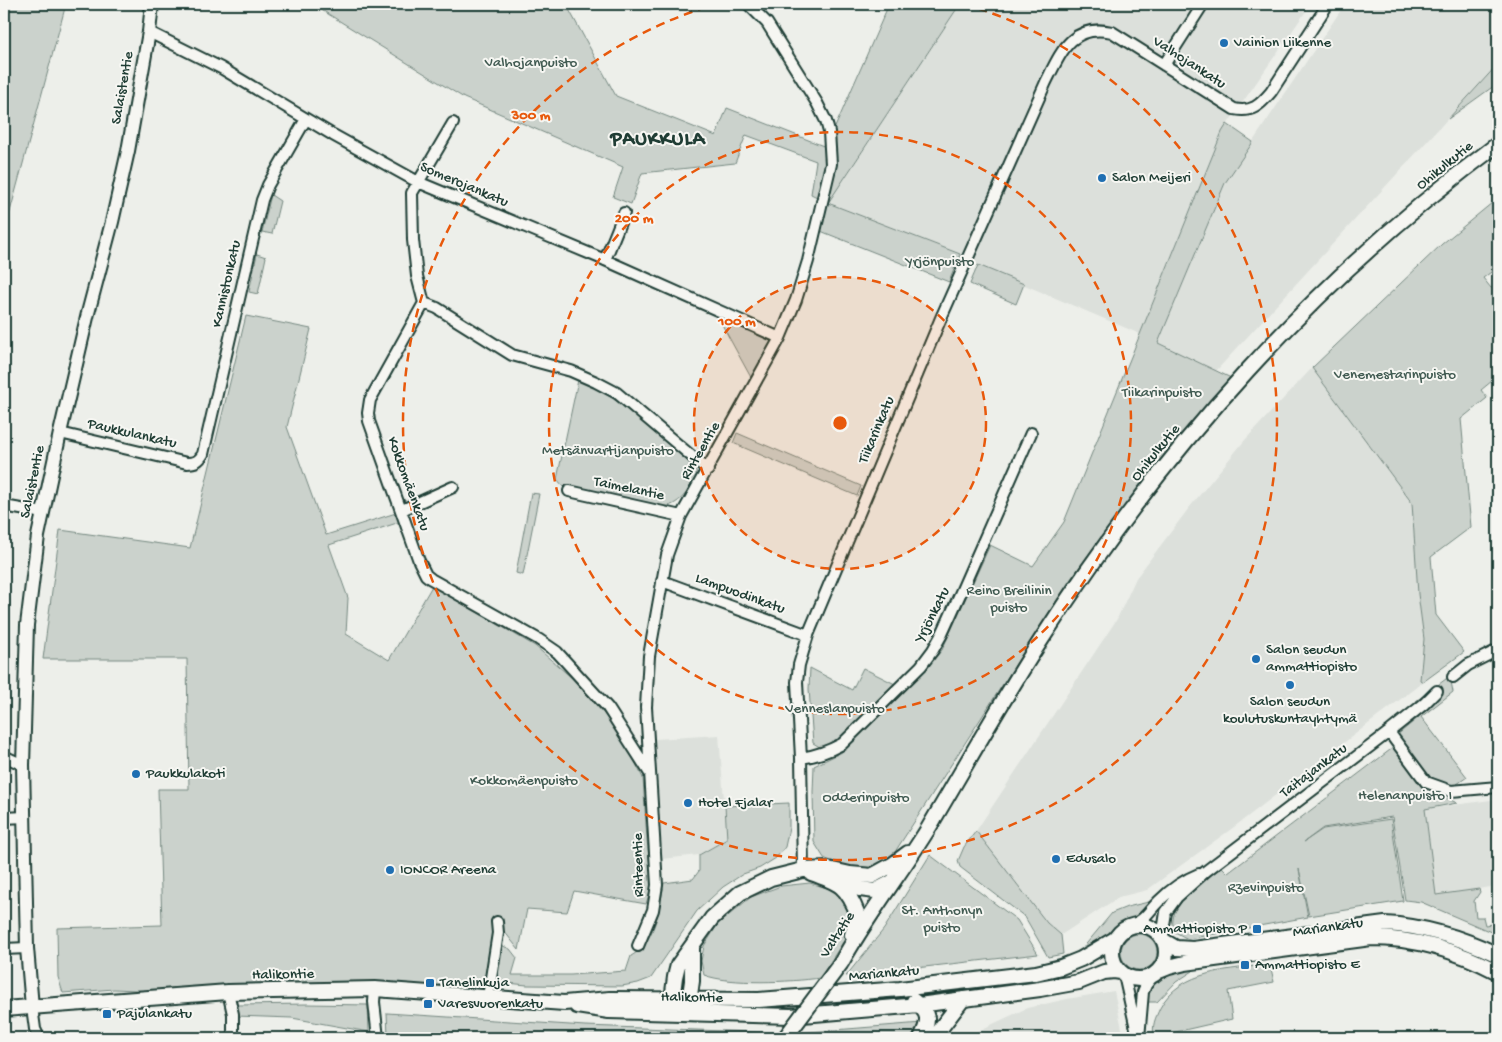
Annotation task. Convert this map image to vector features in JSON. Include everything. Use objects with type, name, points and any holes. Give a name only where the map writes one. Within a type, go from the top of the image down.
[{"type":"main road","name":"Ohikulkutie","points":[[915,848],[1044,636],[1132,509],[1176,453],[1266,349],[1381,238],[1498,144]]},
{"type":"main road","points":[[671,1007],[678,965],[712,918],[740,893],[770,878],[803,870],[828,869],[872,876],[892,865],[915,848]]},
{"type":"main road","name":"Valtatie","points":[[785,1038],[843,959],[915,848]]},
{"type":"main road","points":[[803,870],[860,889],[875,891],[892,882]]},
{"type":"main road","points":[[834,881],[850,895],[858,915],[843,959]]},
{"type":"main road","name":"Mariankatu","points":[[1163,939],[1176,948],[1194,949],[1386,924],[1433,930],[1458,938],[1498,955]]},
{"type":"main road","points":[[919,1005],[1069,985],[1104,972],[1114,971],[1122,974],[1138,980],[1156,973],[1166,958],[1163,939],[1148,926],[1129,926],[1121,931],[1115,939],[1112,947],[1112,957],[1114,964],[1122,974]]},
{"type":"main road","name":"Mariankatu","points":[[1156,973],[1185,963],[1371,938],[1417,942],[1453,952],[1498,972]]},
{"type":"main road","name":"Mariankatu","points":[[649,999],[671,1007],[688,1007],[713,999],[759,1000],[900,989],[1044,971],[1081,959],[1115,939]]},
{"type":"main road","points":[[688,1007],[692,980],[692,945]]},
{"type":"main road","points":[[692,980],[700,991],[713,999]]},
{"type":"main road","points":[[649,999],[674,982]]},
{"type":"main road","name":"Halikontie","points":[[4,1009],[228,992],[375,988],[564,1002],[649,999]]},
{"type":"main road","points":[[900,989],[925,1010],[928,1018],[922,1038]]},
{"type":"main road","points":[[933,1038],[963,999]]},
{"type":"main road","name":"Halikontie","points":[[564,1002],[582,1008],[609,1011],[671,1007]]},
{"type":"main road","name":"Halikontie","points":[[688,1007],[791,1016],[919,1005]]},
{"type":"street","name":"Salaistentie","points":[[32,1007],[27,948],[23,765],[27,625],[38,536],[60,433],[88,313],[112,222],[134,122],[150,32],[152,4]]},
{"type":"street","name":"Rinteentie","points":[[638,946],[653,910],[657,885],[646,707],[649,656],[667,555],[681,516],[780,338],[796,300],[808,261],[831,164],[831,144],[826,121],[818,103],[767,22],[748,4]]},
{"type":"street","points":[[1164,65],[1203,4]]},
{"type":"street","name":"Valhojankatu","points":[[1086,32],[1100,29],[1112,32],[1234,110],[1242,111],[1250,110],[1262,102],[1271,92],[1328,4]]},
{"type":"street","name":"Somerojankatu","points":[[150,32],[221,68],[306,119],[418,182],[604,260],[780,338]]},
{"type":"street","name":"Tiikarinkatu","points":[[803,870],[801,758],[797,682],[799,665],[808,635],[940,318],[1046,82],[1062,50],[1072,38],[1086,32]]},
{"type":"street","name":"Kannistonkatu","points":[[197,462],[203,454],[262,200],[268,185],[306,119]]},
{"type":"street","points":[[452,123],[412,193],[413,240],[417,276],[424,302],[437,308],[512,355],[571,371],[617,394],[708,470]]},
{"type":"street","points":[[604,260],[624,212]]},
{"type":"street","name":"Kokkomäenkatu","points":[[424,302],[373,394],[369,402],[368,413],[419,561],[426,575],[538,639],[557,652],[608,708],[650,773]]},
{"type":"street","name":"Paukkulankatu","points":[[60,433],[187,463],[197,462]]},
{"type":"street","name":"Yrjönkatu","points":[[801,758],[813,757],[842,744],[921,666],[933,650],[961,592],[1031,433]]},
{"type":"street","points":[[402,510],[453,487]]},
{"type":"street","name":"Taimelantie","points":[[569,491],[681,516]]},
{"type":"street","points":[[4,506],[43,513]]},
{"type":"street","name":"Lampuodinkatu","points":[[662,581],[808,635]]},
{"type":"street","points":[[1453,677],[1468,666],[1498,650]]},
{"type":"street","name":"Taitajankatu","points":[[1163,939],[1165,915],[1177,897],[1206,871],[1389,732],[1437,691]]},
{"type":"street","points":[[1389,732],[1426,782],[1451,791],[1498,787]]},
{"type":"street","points":[[4,756],[23,765]]},
{"type":"street","points":[[4,818],[25,817]]},
{"type":"street","name":"Taitajankatu","points":[[1129,926],[1147,916],[1176,887],[1206,871]]},
{"type":"street","points":[[488,997],[498,933],[497,922]]},
{"type":"street","points":[[4,950],[27,948]]},
{"type":"street","points":[[1139,1038],[1144,992],[1146,985],[1156,973]]},
{"type":"street","points":[[1122,974],[1139,1038]]},
{"type":"street","points":[[375,988],[374,1002],[378,1038]]},
{"type":"street","points":[[228,992],[233,1014],[233,1038]]},
{"type":"street","points":[[32,1007],[35,1029],[39,1038]]},
{"type":"shaded area","points":[[960,4],[1311,4],[1222,132],[1140,334],[978,265],[960,254],[828,203]]},
{"type":"shaded area","points":[[1345,4],[1498,4],[1498,64],[1216,371],[1158,343],[1225,183]]},
{"type":"shaded area","name":"Salon seudun ammattiopisto","points":[[1312,368],[1412,503],[1418,594],[1424,639],[1420,679],[1423,682],[1234,827],[1147,890],[1119,897],[1061,935],[1047,923],[976,831],[1117,619],[1136,578],[1189,508],[1245,440]]},
{"type":"shaded area","points":[[719,735],[727,839],[699,855],[662,859],[655,739]]},
{"type":"shaded area","points":[[1498,799],[1498,886],[1436,895],[1425,809]]},
{"type":"shaded area","points":[[1114,991],[1124,1038],[963,1038],[1027,1008]]},
{"type":"green space","points":[[4,4],[66,4],[4,234]]},
{"type":"green space","name":"Valhojanpuisto","points":[[312,4],[566,4],[616,96],[716,136],[727,108],[826,147],[828,163],[821,199],[811,194],[816,161],[746,135],[735,163],[642,173],[631,204],[613,197],[623,167],[464,98]]},
{"type":"green space","points":[[889,4],[960,4],[828,203],[836,153],[833,132]]},
{"type":"green space","points":[[1498,64],[1498,83],[1448,119]]},
{"type":"green space","points":[[1227,124],[1253,142],[1225,183],[1158,343],[1231,378],[1170,449],[1070,580],[891,858],[871,870],[844,867],[824,858],[814,842],[814,766],[842,752],[915,681],[942,650],[990,545],[1033,566],[1064,522],[1222,132]]},
{"type":"green space","points":[[271,195],[280,201],[272,234],[262,232]]},
{"type":"green space","name":"Venemestarinpuisto","points":[[1498,198],[1498,267],[1483,278],[1493,288],[1498,297],[1498,376],[1481,390],[1487,398],[1461,419],[1471,527],[1431,557],[1436,615],[1464,652],[1423,682],[1420,680],[1424,639],[1418,594],[1412,503],[1312,368],[1442,244]]},
{"type":"green space","name":"Yrjönpuisto","points":[[828,203],[960,254],[949,282],[818,230]]},
{"type":"green space","points":[[257,254],[266,257],[258,294],[249,292]]},
{"type":"green space","name":"Yrjönpuisto","points":[[978,265],[1024,284],[1016,304],[970,284]]},
{"type":"green space","points":[[714,310],[774,338],[754,383]]},
{"type":"green space","name":"Kokkomäenpuisto","points":[[246,316],[311,329],[287,427],[326,535],[396,513],[400,522],[329,545],[348,598],[346,634],[389,660],[432,586],[535,646],[573,679],[604,714],[625,742],[643,778],[652,884],[646,904],[574,891],[567,912],[527,909],[519,950],[504,931],[493,930],[487,979],[481,989],[402,985],[156,991],[114,989],[63,993],[58,977],[57,928],[162,925],[158,789],[189,789],[187,659],[43,659],[60,530],[190,548]]},
{"type":"green space","name":"Metsänvartijanpuisto","points":[[578,380],[625,407],[694,467],[698,475],[692,486],[679,501],[662,507],[562,485],[557,479]]},
{"type":"green space","points":[[737,433],[861,486],[857,496],[733,443]]},
{"type":"green space","points":[[531,493],[539,494],[523,575],[516,573]]},
{"type":"green space","name":"Venneslanpuisto","points":[[810,668],[852,690],[863,668],[897,685],[834,744],[823,749],[813,743],[809,689]]},
{"type":"green space","points":[[1450,676],[1453,692],[1421,717],[1467,777],[1450,789],[1428,780],[1396,736],[1419,717],[1416,701]]},
{"type":"green space","points":[[1394,747],[1431,791],[1457,803],[1425,809],[1436,895],[1479,889],[1480,892],[1474,901],[1476,917],[1483,917],[1485,925],[1498,923],[1498,935],[1421,902],[1405,900],[1392,817],[1323,828],[1304,842],[1323,829],[1391,819],[1403,901],[1309,916],[1299,869],[1308,917],[1188,939],[1175,932],[1173,923],[1175,912],[1185,897],[1201,883],[1222,867],[1228,873]]},
{"type":"green space","points":[[789,803],[789,828],[785,847],[776,858],[760,868],[743,874],[723,887],[697,911],[651,978],[622,986],[527,985],[498,982],[496,974],[499,948],[503,946],[510,949],[517,958],[512,975],[571,975],[626,971],[631,956],[639,950],[651,934],[658,913],[664,883],[693,879],[699,871],[699,855],[727,839],[725,806]]},
{"type":"green space","points":[[976,831],[1047,923],[1061,935],[1063,954],[1048,957],[1025,917],[960,867],[958,861],[964,847]]},
{"type":"green space","name":"St. Anthonyn puisto","points":[[930,855],[1017,920],[1038,954],[846,976],[884,929]]},
{"type":"green space","points":[[810,883],[834,890],[850,908],[854,925],[820,978],[793,981],[744,981],[704,975],[701,961],[704,946],[718,924],[751,897],[781,886]]},
{"type":"green space","points":[[1153,901],[1141,918],[1123,926],[1106,940],[1083,952],[1082,949],[1112,913],[1127,907]]},
{"type":"green space","points":[[1139,934],[1152,939],[1157,952],[1152,965],[1139,970],[1126,965],[1121,952],[1126,939]]},
{"type":"green space","points":[[1270,964],[1274,982],[1228,991],[1232,1019],[1154,1037],[1154,1022],[1160,1008],[1169,995],[1180,986],[1194,979],[1224,970]]},
{"type":"green space","points":[[1194,967],[1193,971],[1176,982],[1157,1002],[1146,1002],[1151,984],[1156,979],[1162,975]]},
{"type":"green space","points":[[238,1005],[368,1005],[369,1032],[292,1018],[236,1016]]},
{"type":"green space","points":[[387,1013],[585,1026],[781,1033],[776,1038],[407,1038],[388,1035]]},
{"type":"green space","points":[[922,1023],[915,1038],[793,1038],[797,1033]]},
{"type":"place","name":"Vainion Liikenne","points":[[1224,43]]},
{"type":"place","name":"Salon Meijeri","points":[[1102,178]]},
{"type":"place","name":"Salon seudun ammattiopisto","points":[[1256,659]]},
{"type":"place","name":"Salon seudun koulutuskuntayhtymä","points":[[1290,685]]},
{"type":"place","name":"Paukkulakoti","points":[[136,774]]},
{"type":"place","name":"Hotel Fjalar","points":[[688,803]]},
{"type":"place","name":"Edusalo","points":[[1056,859]]},
{"type":"place","name":"IONCOR Areena","points":[[390,870]]},
{"type":"place","name":"Ammattiopisto P","points":[[1257,929]]},
{"type":"place","name":"Ammattiopisto E","points":[[1245,965]]},
{"type":"place","name":"Tanelinkuja","points":[[430,983]]},
{"type":"place","name":"Varesvuorenkatu","points":[[428,1004]]},
{"type":"place","name":"Pajulankatu","points":[[107,1014]]},
{"type":"district","name":"PAUKKULA","points":[[658,140]]},
{"type":"park label","name":"Tiikarinpuisto","points":[[1162,393]]},
{"type":"park label","name":"Reino Breilinin puisto","points":[[1009,600]]},
{"type":"park label","name":"Helenanpuisto I","points":[[1405,796]]},
{"type":"park label","name":"Odderinpuisto","points":[[866,798]]},
{"type":"park label","name":"Rzevinpuisto","points":[[1266,888]]}]
